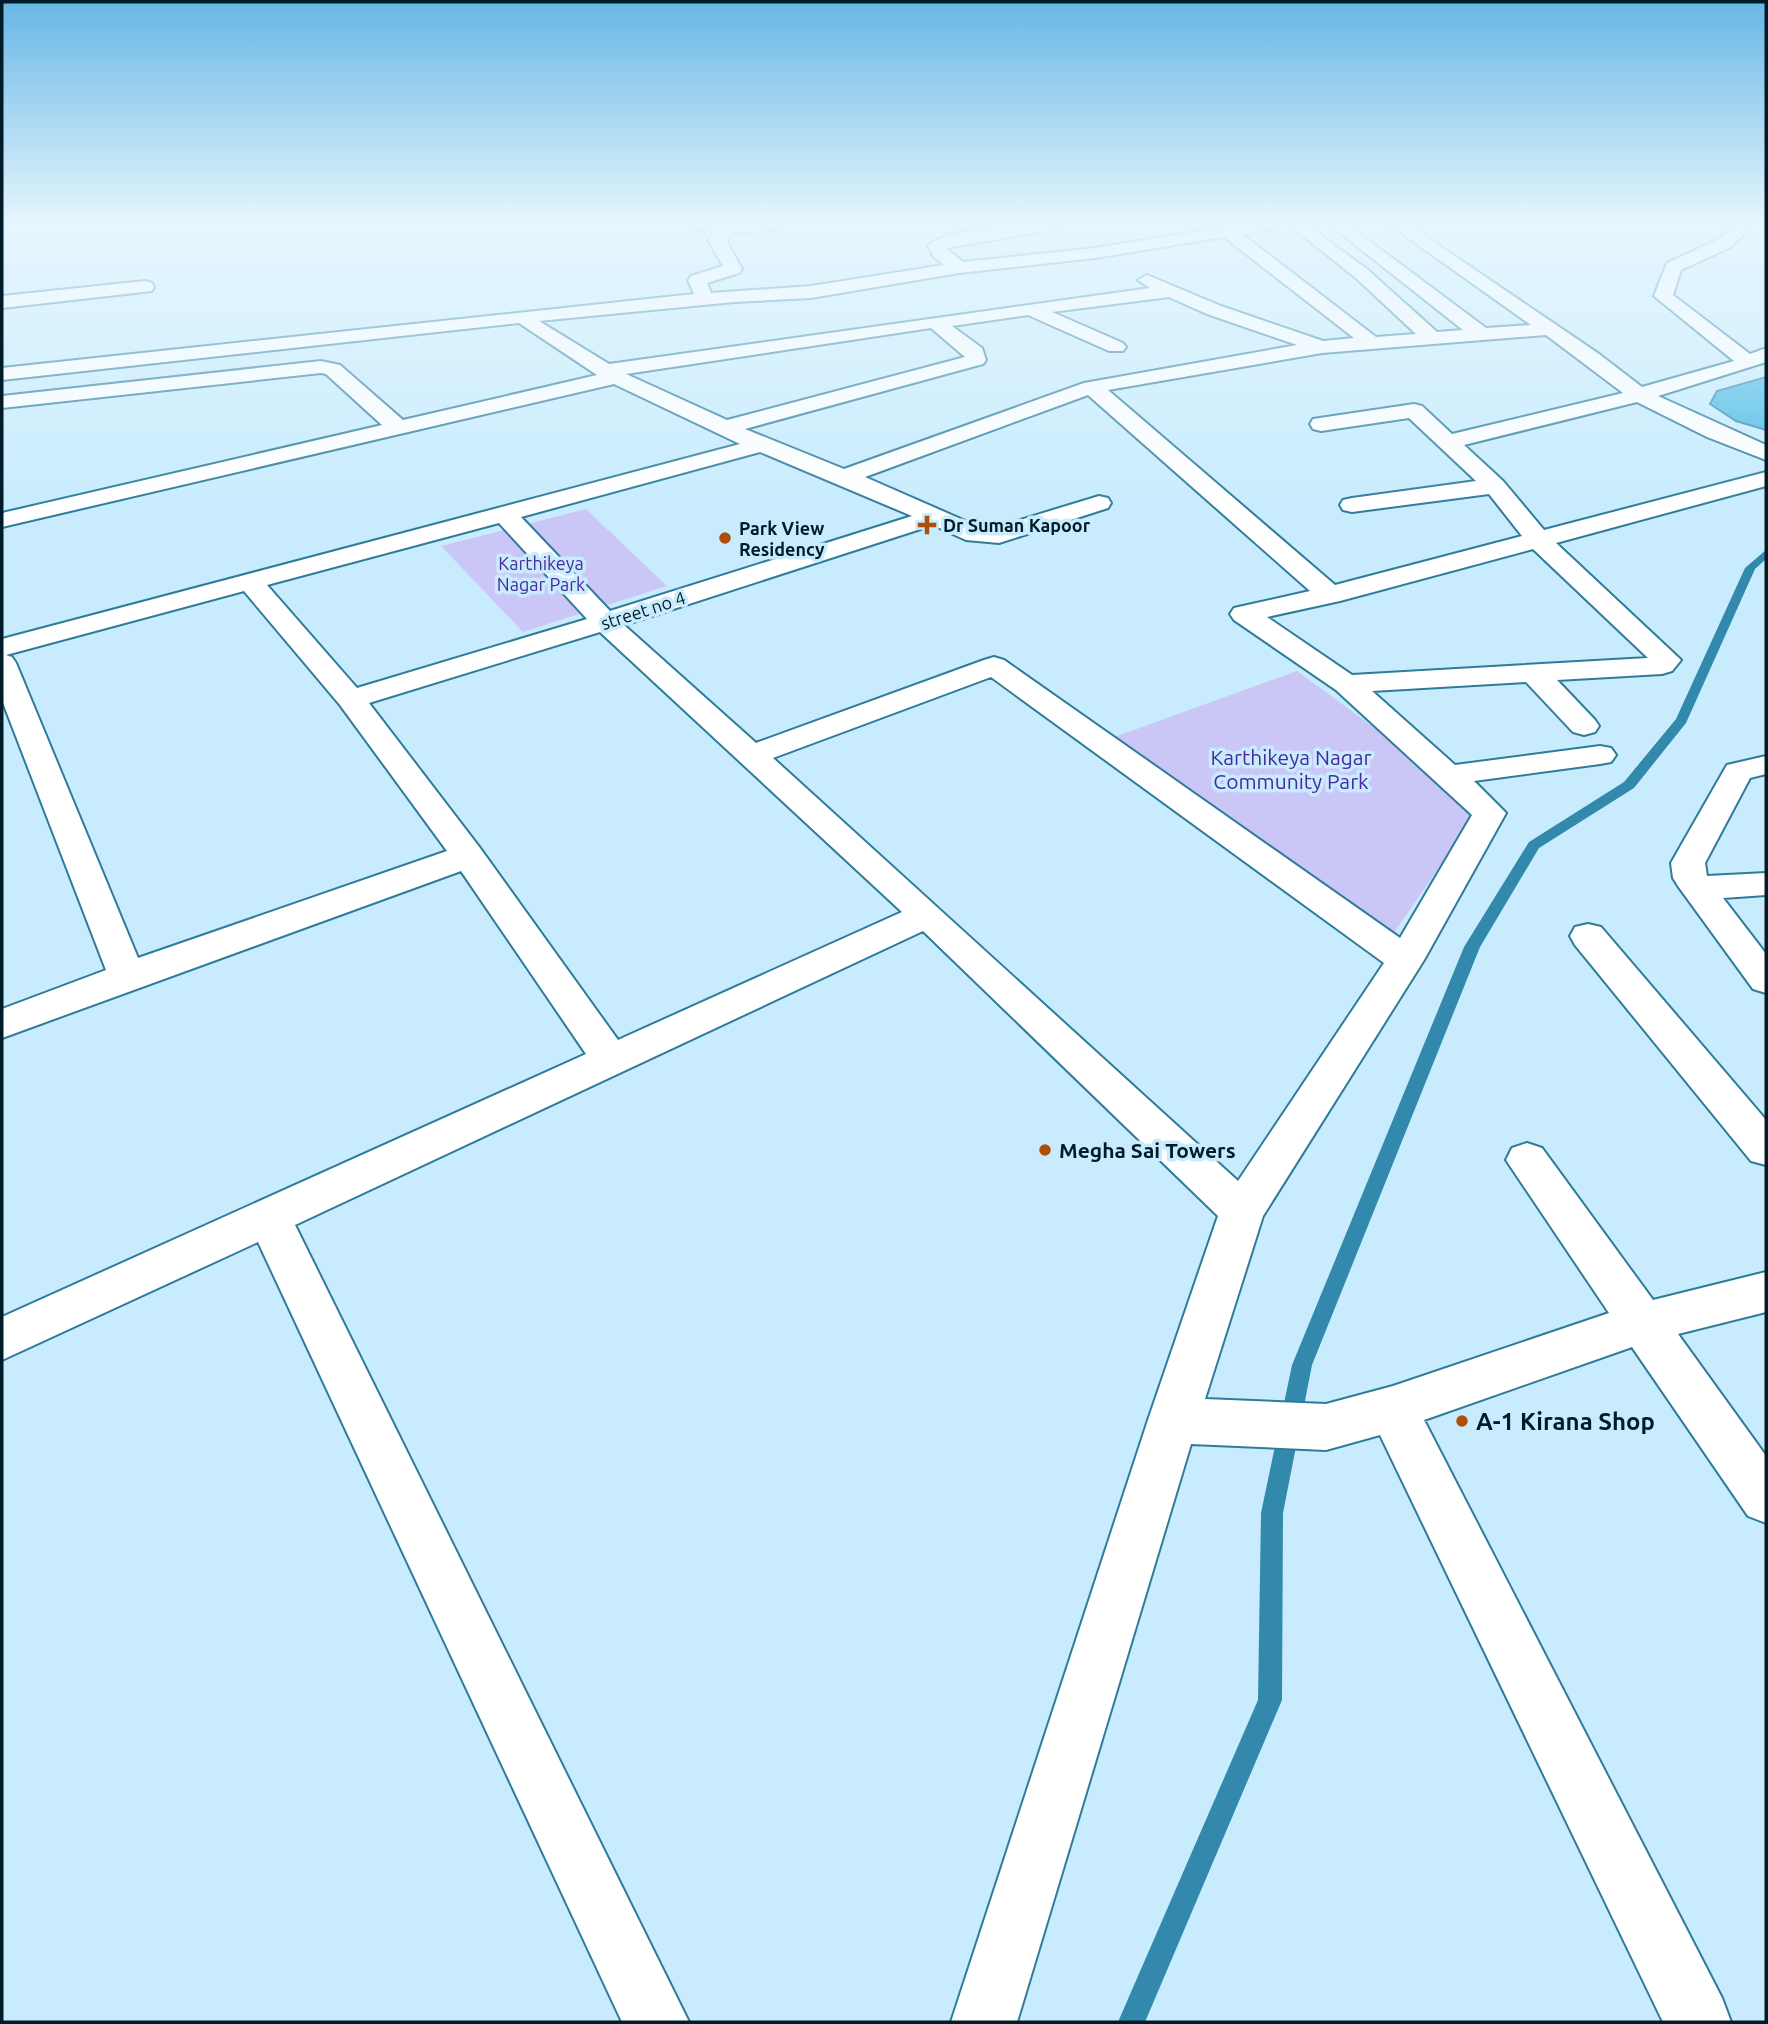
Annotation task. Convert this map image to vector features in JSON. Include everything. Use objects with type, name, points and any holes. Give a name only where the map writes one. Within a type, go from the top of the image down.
[{"type":"street","points":[[2,374],[512,319]]},
{"type":"street","points":[[2,520],[399,428],[610,374],[953,319]]},
{"type":"street","points":[[1053,319],[1116,347]]},
{"type":"street","points":[[1242,319],[1322,347]]},
{"type":"street","points":[[1341,319],[1372,343]]},
{"type":"street","points":[[1412,319],[1432,338]]},
{"type":"street","points":[[1462,319],[1481,334]]},
{"type":"street","points":[[1536,319],[1639,395],[1766,453]]},
{"type":"street","points":[[1698,319],[1758,359]]},
{"type":"street","points":[[724,428],[976,360],[975,352],[935,322]]},
{"type":"street","points":[[529,323],[610,374],[761,445],[844,477],[975,536],[999,535],[1099,503]]},
{"type":"street","points":[[844,477],[1090,387],[1322,347],[1550,329]]},
{"type":"street","points":[[1447,442],[1639,395],[1758,359]]},
{"type":"street","points":[[2,402],[321,367],[333,369],[399,428]]},
{"type":"street","points":[[1090,387],[1330,595]]},
{"type":"street","points":[[1321,424],[1414,411],[1495,486],[1538,540],[1667,660],[1662,665],[1652,666],[1346,684]]},
{"type":"street","points":[[2,648],[761,445]]},
{"type":"street","points":[[984,2022],[1173,1420],[1242,1211],[1405,960],[1490,813],[1346,684],[1244,614],[1330,595],[1766,479]]},
{"type":"street","points":[[1352,505],[1495,486]]},
{"type":"street","points":[[505,514],[605,622],[927,915],[1242,1211]]},
{"type":"street","name":"street no 4","points":[[351,699],[605,622],[934,517]]},
{"type":"street","points":[[250,582],[351,699],[468,856],[612,1061]]},
{"type":"street","points":[[2,663],[127,976]]},
{"type":"street","points":[[752,755],[993,666],[1405,960]]},
{"type":"street","points":[[1534,673],[1584,726]]},
{"type":"street","points":[[1448,775],[1600,755]]},
{"type":"street","points":[[1766,765],[1738,772],[1688,863],[1690,878],[1766,980]]},
{"type":"street","points":[[2,1024],[127,976],[468,856]]},
{"type":"street","points":[[1697,888],[1766,884]]},
{"type":"street","points":[[2,1339],[927,915]]},
{"type":"street","points":[[1588,936],[1766,1149]]},
{"type":"street","points":[[1527,1160],[1766,1498]]},
{"type":"street","points":[[269,1217],[656,2022]]},
{"type":"street","points":[[1173,1420],[1326,1427],[1394,1409],[1641,1323],[1766,1292]]},
{"type":"street","points":[[1394,1409],[1698,2022]]},
{"type":"green space","name":"Karthikeya Nagar Park","points":[[586,509],[667,586],[523,632],[441,546]]},
{"type":"green space","name":"Karthikeya Nagar Community Park","points":[[1297,671],[1391,740],[1478,811],[1389,940],[1106,740]]},
{"type":"shaded area","points":[[1766,377],[1766,430],[1736,421],[1710,404],[1717,391]]},
{"type":"waterway","points":[[1131,2022],[1270,1700],[1272,1513],[1302,1365],[1472,947],[1534,845],[1629,785],[1682,720],[1750,568],[1766,553]]},
{"type":"place","name":"Dr Suman Kapoor","points":[[927,525]]},
{"type":"place","name":"Park View Residency","points":[[725,538]]},
{"type":"place","name":"Megha Sai Towers","points":[[1045,1150]]},
{"type":"place","name":"A-1 Kirana Shop","points":[[1462,1421]]}]
